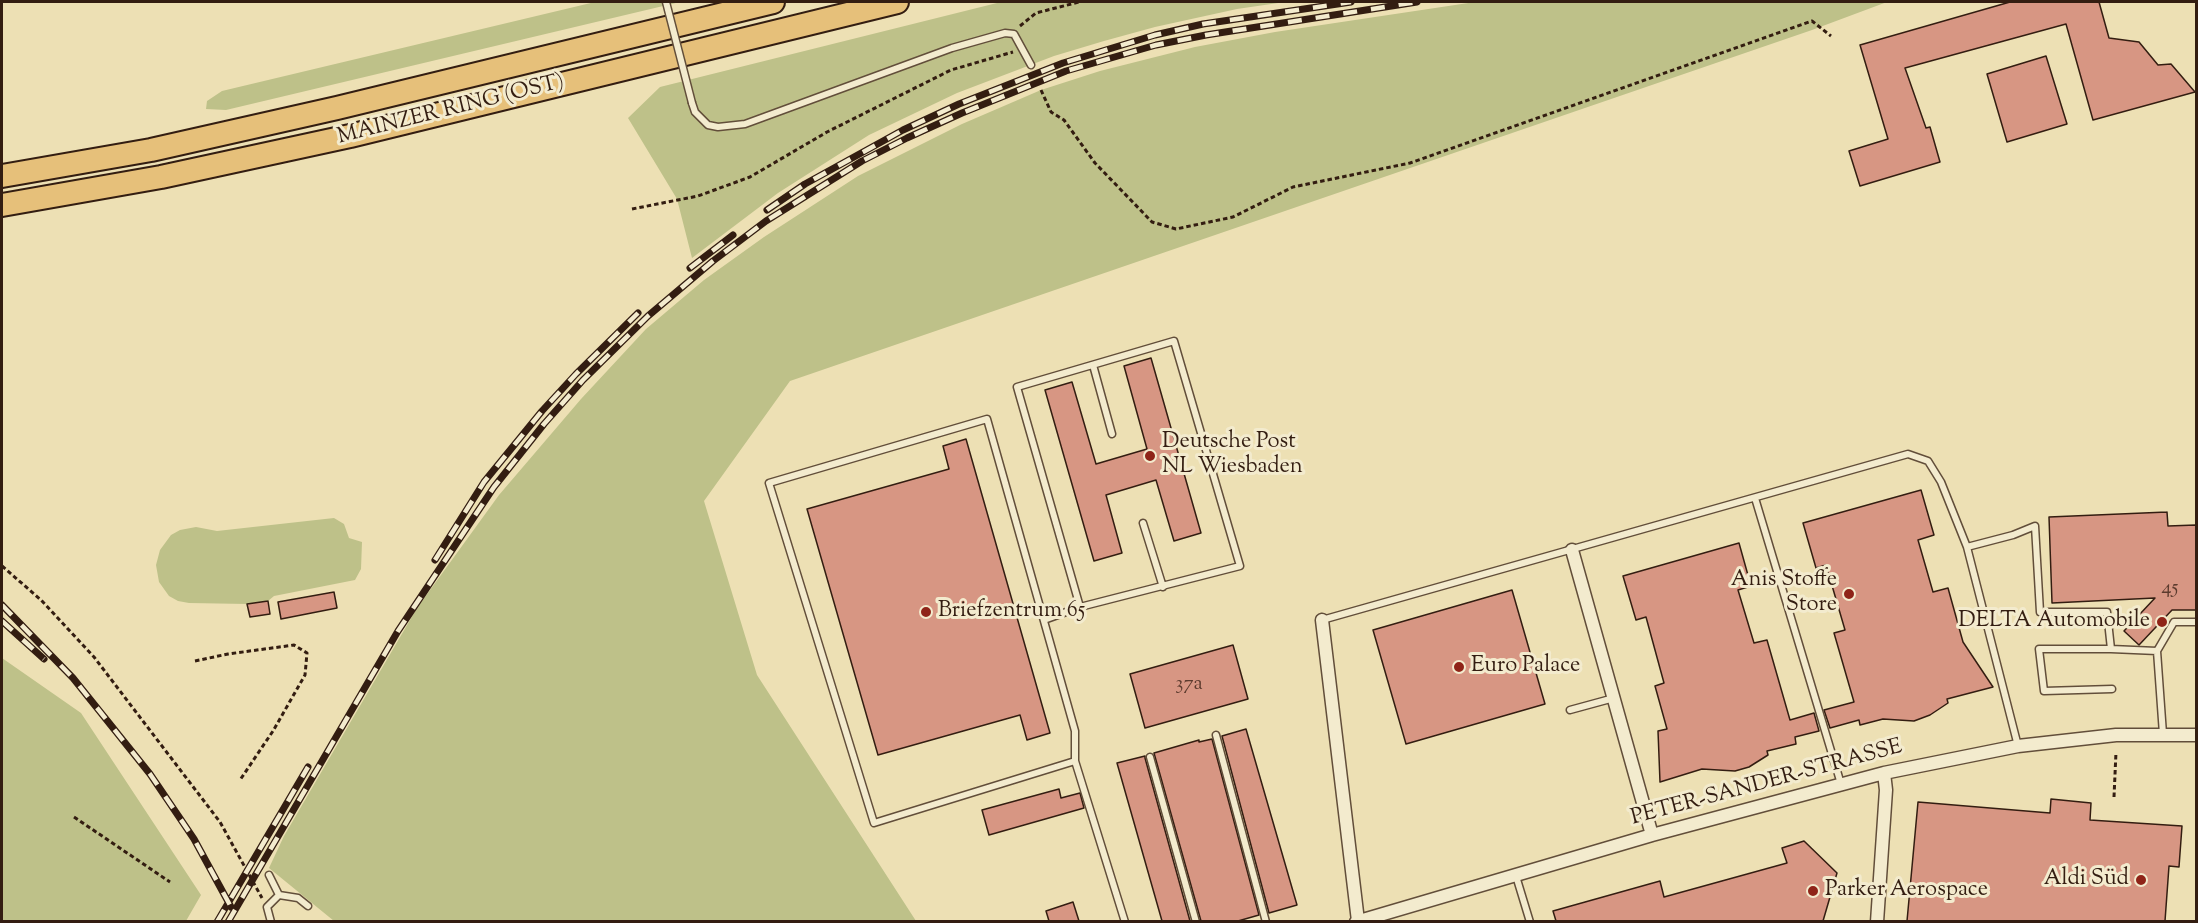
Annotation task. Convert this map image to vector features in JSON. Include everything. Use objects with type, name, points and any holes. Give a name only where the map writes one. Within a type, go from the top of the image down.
[{"type":"highway","name":"MAINZER RING (OST)","points":[[2,176],[186,142],[337,108],[773,2]]},
{"type":"highway","name":"MAINZER RING (OST)","points":[[2,205],[161,177],[350,136],[897,2]]},
{"type":"street","points":[[1572,549],[1652,835]]},
{"type":"street","points":[[1322,620],[1357,921]]},
{"type":"street","name":"PETER-SANDER-STRASSE","points":[[1357,921],[1652,835],[1884,773],[2018,746],[2116,735],[2196,735]]},
{"type":"street","points":[[1877,921],[1886,790],[1884,773]]},
{"type":"lane","points":[[666,2],[692,103],[696,112],[708,124],[718,127],[745,124],[952,48],[1005,33],[1014,34],[1031,65]]},
{"type":"lane","points":[[1044,620],[1080,607],[1240,566],[1174,341],[1017,387],[1080,607]]},
{"type":"lane","points":[[1093,365],[1112,434]]},
{"type":"lane","points":[[1075,761],[874,823],[769,483],[987,419],[1075,731],[1075,761],[1125,921]]},
{"type":"lane","points":[[1322,620],[1908,454],[1928,461],[1941,482],[1966,547],[2018,746]]},
{"type":"lane","points":[[1755,498],[1841,784]]},
{"type":"lane","points":[[1143,523],[1163,587]]},
{"type":"lane","points":[[1966,547],[2013,535],[2035,526],[2040,612],[2108,612],[2111,649]]},
{"type":"lane","points":[[2163,734],[2157,651],[2174,622],[2196,622]]},
{"type":"lane","points":[[2112,689],[2044,691],[2039,650],[2157,651]]},
{"type":"lane","points":[[1570,710],[1614,698]]},
{"type":"lane","points":[[1216,735],[1266,921]]},
{"type":"lane","points":[[1150,757],[1196,921]]},
{"type":"lane","points":[[269,875],[279,895]]},
{"type":"lane","points":[[1516,876],[1530,921]]},
{"type":"lane","points":[[271,921],[267,907],[279,895]]},
{"type":"lane","points":[[279,895],[298,898],[308,906]]},
{"type":"path","points":[[1014,34],[1023,22],[1036,13],[1080,2]]},
{"type":"path","points":[[1041,90],[1051,112],[1064,120],[1095,163],[1152,222],[1176,230],[1233,217],[1293,187],[1410,163],[1812,21],[1831,36]]},
{"type":"path","points":[[632,209],[698,196],[750,177],[827,132],[951,70],[1022,50]]},
{"type":"path","points":[[2,567],[41,600],[94,657],[220,822],[267,907]]},
{"type":"path","points":[[195,661],[294,645],[307,654],[305,675],[273,731],[240,780]]},
{"type":"path","points":[[2114,797],[2116,752]]},
{"type":"path","points":[[74,817],[170,882]]},
{"type":"green space","points":[[595,2],[680,2],[226,110],[206,109],[207,101],[222,91]]},
{"type":"green space","points":[[1001,2],[1285,2],[1237,9],[1104,41],[1054,56],[957,93],[869,135],[778,193],[692,258],[677,199],[628,118],[660,87]]},
{"type":"green space","points":[[1475,2],[1887,2],[1812,30],[790,381],[704,501],[757,675],[916,921],[334,921],[269,868],[284,836],[417,608],[499,495],[581,399],[646,329],[704,280],[764,237],[858,176],[962,124],[1041,90],[1100,71],[1195,47],[1275,32]]},
{"type":"green space","points":[[334,518],[344,524],[349,538],[362,542],[361,569],[355,580],[274,596],[268,601],[247,604],[178,601],[169,596],[159,582],[156,565],[160,550],[171,535],[180,530],[196,527],[217,531]]},
{"type":"green space","points":[[2,658],[81,713],[201,895],[186,921],[2,921]]},
{"type":"building","points":[[2010,2],[2099,2],[2109,38],[2139,42],[2158,65],[2171,64],[2195,92],[2093,120],[2066,24],[1905,68],[1926,128],[1930,127],[1940,162],[1860,186],[1849,151],[1888,139],[1860,45]]},
{"type":"building","points":[[2046,56],[2067,124],[2007,142],[1987,74]]},
{"type":"building","name":"Deutsche Post NL Wiesbaden","points":[[1151,358],[1201,533],[1174,541],[1156,480],[1106,495],[1122,553],[1094,561],[1045,390],[1072,382],[1096,464],[1147,449],[1124,366]]},
{"type":"building","name":"Briefzentrum 65","points":[[966,439],[1050,733],[1027,740],[1020,715],[878,755],[807,509],[949,469],[943,446]]},
{"type":"building","points":[[1921,490],[1934,535],[1918,540],[1933,592],[1948,588],[1963,642],[1993,687],[1947,699],[1948,703],[1930,715],[1914,721],[1883,719],[1860,725],[1859,720],[1830,728],[1824,710],[1854,702],[1834,633],[1845,630],[1826,565],[1816,568],[1803,523]]},
{"type":"building","points":[[2167,512],[2168,526],[2196,525],[2196,610],[2172,610],[2139,645],[2124,631],[2155,598],[2052,603],[2049,517]]},
{"type":"building","points":[[1739,543],[1751,586],[1738,590],[1754,643],[1767,640],[1790,720],[1814,713],[1819,731],[1795,737],[1796,744],[1767,751],[1768,755],[1749,767],[1735,771],[1702,769],[1660,782],[1658,731],[1667,729],[1655,686],[1664,683],[1646,617],[1636,620],[1623,576]]},
{"type":"building","name":"Euro Palace","points":[[1512,590],[1545,704],[1406,744],[1373,630]]},
{"type":"building","points":[[334,592],[337,608],[281,619],[278,602]]},
{"type":"building","points":[[268,601],[270,614],[250,617],[247,604]]},
{"type":"building","points":[[1233,645],[1248,699],[1145,728],[1130,674]]},
{"type":"building","points":[[1246,729],[1297,905],[1269,913],[1222,736]]},
{"type":"building","points":[[1212,739],[1259,915],[1238,921],[1201,921],[1154,753],[1199,740],[1199,742]]},
{"type":"building","points":[[1145,756],[1190,921],[1162,921],[1117,763]]},
{"type":"building","points":[[1059,789],[1061,798],[1080,793],[1084,808],[989,835],[982,810]]},
{"type":"building","points":[[2051,799],[2091,803],[2090,820],[2182,826],[2179,867],[2169,866],[2165,921],[1907,921],[1918,802],[2050,813]]},
{"type":"building","points":[[1804,841],[1837,873],[1823,921],[1556,921],[1553,911],[1660,881],[1664,897],[1787,863],[1782,848]]},
{"type":"building","points":[[1073,902],[1079,921],[1049,921],[1046,911]]},
{"type":"railway","points":[[767,210],[805,184],[903,130],[959,104],[1063,63],[1155,35],[1203,24],[1351,2]]},
{"type":"railway","points":[[228,922],[398,631],[494,487],[544,424],[583,380],[648,316],[713,261],[766,221],[862,161],[962,113],[1066,71],[1156,45],[1206,35],[1417,2]]},
{"type":"railway","points":[[690,268],[733,235]]},
{"type":"railway","points":[[435,560],[484,482],[542,411],[638,313]]},
{"type":"railway","points":[[2,605],[73,678],[150,774],[194,839],[231,907]]},
{"type":"railway","points":[[2,621],[44,659]]},
{"type":"railway","points":[[217,922],[308,767]]},
{"type":"place","name":"Deutsche Post NL Wiesbaden","points":[[1150,456]]},
{"type":"place","name":"Anis Stoffe Store","points":[[1849,594]]},
{"type":"place","name":"Briefzentrum 65","points":[[926,612]]},
{"type":"place","name":"DELTA Automobile","points":[[2162,622]]},
{"type":"place","name":"Euro Palace","points":[[1459,667]]},
{"type":"place","name":"Aldi Süd","points":[[2141,880]]},
{"type":"place","name":"Parker Aerospace","points":[[1813,891]]}]
